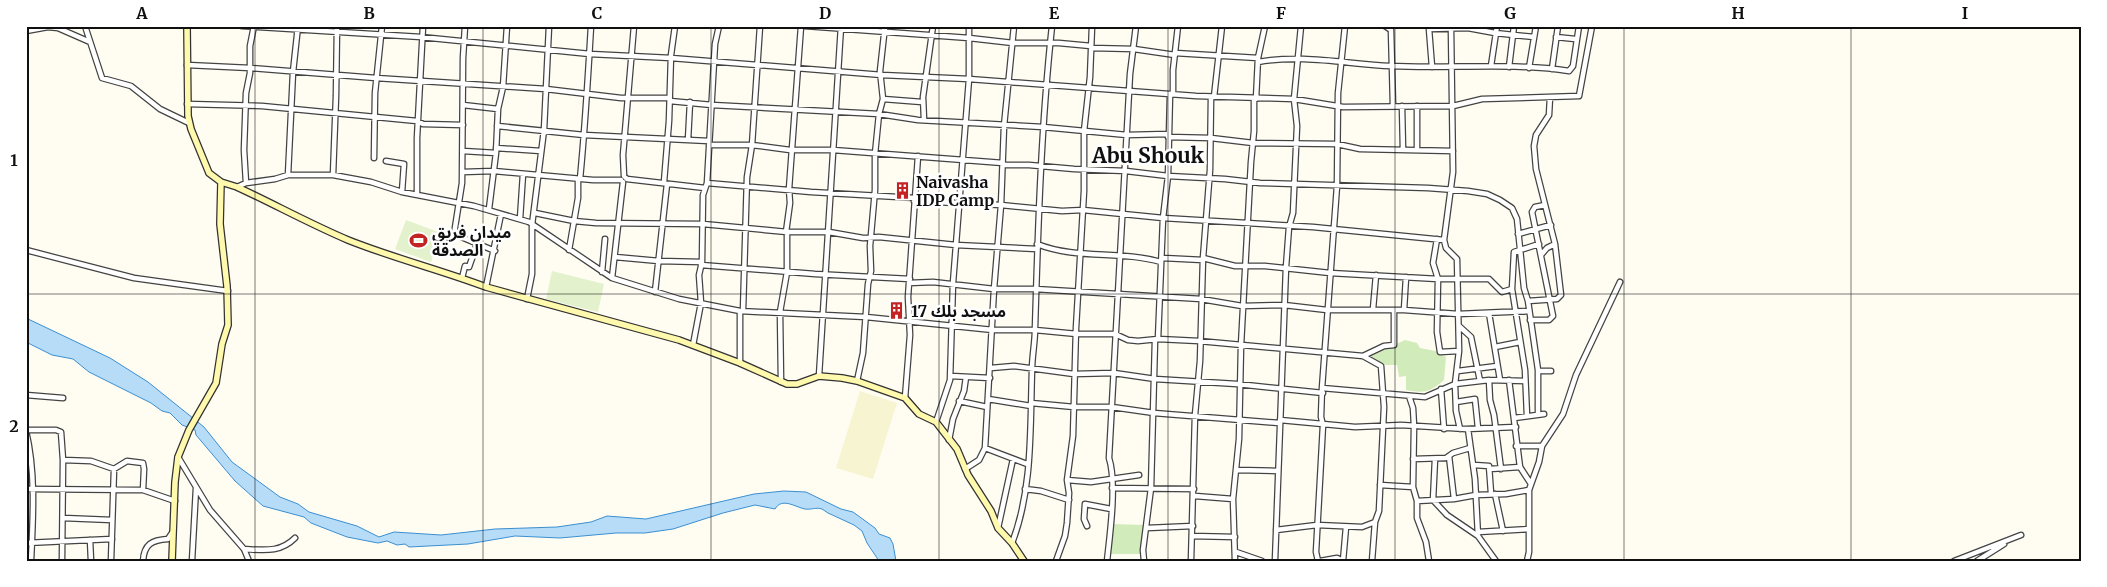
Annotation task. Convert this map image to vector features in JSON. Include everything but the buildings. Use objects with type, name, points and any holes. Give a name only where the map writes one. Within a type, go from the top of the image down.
[{"type":"street","points":[[70,33],[71,26]]},
{"type":"street","points":[[85,26],[102,78],[131,86],[160,109],[190,123]]},
{"type":"street","points":[[187,26],[187,104],[190,123],[196,145],[209,173],[221,182],[237,187],[346,239],[486,287],[693,344],[781,382],[791,384],[820,376],[857,381],[905,398],[919,414],[936,422],[957,449],[965,469],[991,511],[998,528],[1012,542],[1024,561]]},
{"type":"street","points":[[242,26],[336,29],[590,54],[671,58],[714,63],[1212,97],[1294,99],[1338,106],[1453,106],[1482,99],[1579,96],[1592,26]]},
{"type":"street","points":[[374,158],[376,78],[382,26]]},
{"type":"street","points":[[417,195],[417,121],[423,26]]},
{"type":"street","points":[[465,26],[462,125],[463,172],[454,234],[495,250]]},
{"type":"street","points":[[489,209],[496,151],[498,109],[503,87],[507,26]]},
{"type":"street","points":[[527,299],[532,274],[532,225],[544,130],[549,26]]},
{"type":"street","points":[[569,250],[578,198],[591,26]]},
{"type":"street","points":[[612,278],[624,179],[625,137],[634,26]]},
{"type":"street","points":[[655,292],[662,224],[671,58],[675,26]]},
{"type":"street","points":[[693,344],[701,303],[699,275],[715,44],[719,26]]},
{"type":"street","points":[[740,363],[745,229],[760,26]]},
{"type":"street","points":[[781,382],[780,312],[787,272],[786,232],[790,202],[789,189],[801,26]]},
{"type":"street","points":[[805,26],[885,29],[933,36],[1013,43],[1050,43],[1175,54],[1218,55],[1258,60],[1297,59],[1392,66],[1453,68],[1491,66],[1552,70],[1572,70],[1575,40],[1579,26]]},
{"type":"street","points":[[924,120],[922,102],[933,26]]},
{"type":"street","points":[[936,422],[951,376],[953,284],[964,160],[970,26]]},
{"type":"street","points":[[965,469],[979,460],[985,448],[1001,205],[1004,126],[1014,26]]},
{"type":"street","points":[[1012,542],[1021,516],[1027,464],[1035,330],[1035,289],[1045,86],[1052,26]]},
{"type":"street","points":[[1056,561],[1065,536],[1069,500],[1067,480],[1073,436],[1074,374],[1085,170],[1084,131],[1092,26]]},
{"type":"street","points":[[1107,561],[1112,488],[1112,468],[1109,458],[1115,334],[1119,295],[1129,91],[1136,26]]},
{"type":"street","points":[[1144,561],[1151,488],[1156,339],[1160,297],[1163,218],[1168,176],[1168,135],[1178,26]]},
{"type":"street","points":[[1191,561],[1195,496],[1197,381],[1200,361],[1199,341],[1207,220],[1206,207],[1212,97],[1222,26]]},
{"type":"street","points":[[1235,561],[1233,499],[1238,470],[1242,306],[1258,60],[1265,26]]},
{"type":"street","points":[[1275,561],[1286,267],[1289,227],[1294,213],[1293,183],[1297,126],[1294,99],[1301,26]]},
{"type":"street","points":[[1345,26],[1338,106],[1337,186],[1321,417],[1323,425],[1318,525],[1319,561],[1337,558],[1343,561],[1346,527]]},
{"type":"street","points":[[1385,26],[1391,30],[1392,106]]},
{"type":"street","points":[[1491,66],[1497,26]]},
{"type":"street","points":[[1509,67],[1514,26]]},
{"type":"street","points":[[1529,68],[1536,26]]},
{"type":"street","points":[[1552,70],[1558,26]]},
{"type":"street","points":[[26,31],[48,27],[70,33],[90,42]]},
{"type":"street","points":[[246,183],[244,150],[246,93],[250,68],[250,46],[254,27]]},
{"type":"street","points":[[288,175],[293,72],[298,28]]},
{"type":"street","points":[[820,376],[826,253],[839,72],[837,66],[841,28]]},
{"type":"street","points":[[1451,28],[1453,172],[1444,240],[1446,248],[1457,259],[1459,351],[1455,384],[1460,429]]},
{"type":"street","points":[[1432,67],[1429,29],[1476,28],[1495,34],[1534,36]]},
{"type":"street","points":[[333,175],[336,29]]},
{"type":"street","points":[[857,381],[863,353],[870,278],[875,154],[882,99],[882,75],[880,70],[885,29]]},
{"type":"street","points":[[1556,38],[1575,40]]},
{"type":"street","points":[[187,65],[546,89],[629,99],[670,99],[712,105],[879,114],[924,120],[1043,127],[1127,135],[1168,135],[1253,143],[1337,144],[1360,149],[1453,151]]},
{"type":"street","points":[[1528,301],[1558,299],[1560,295],[1555,244],[1536,169],[1534,146],[1536,135],[1549,115],[1550,97]]},
{"type":"street","points":[[882,99],[922,102]]},
{"type":"street","points":[[688,140],[690,102]]},
{"type":"street","points":[[187,104],[274,107],[292,111],[417,121],[423,124],[462,125]]},
{"type":"street","points":[[463,105],[498,109]]},
{"type":"street","points":[[1402,106],[1403,150]]},
{"type":"street","points":[[1416,150],[1418,106]]},
{"type":"street","points":[[497,126],[584,135],[688,140],[792,150],[833,150],[1250,182],[1450,189],[1487,194],[1512,208],[1516,214],[1524,288],[1530,311],[1538,372],[1538,414]]},
{"type":"street","points":[[463,151],[541,151]]},
{"type":"street","points":[[905,398],[910,340],[910,281],[918,156]]},
{"type":"street","points":[[386,161],[404,164],[402,192]]},
{"type":"street","points":[[463,172],[494,172],[613,182],[624,179],[706,186],[748,185],[831,194],[1001,205],[1062,211],[1083,210],[1163,218],[1248,222],[1444,240]]},
{"type":"street","points":[[520,219],[523,174]]},
{"type":"street","points":[[237,187],[246,183],[288,175],[333,175],[371,182],[402,192],[489,209],[532,225],[612,278],[655,292],[742,311],[866,317],[992,330],[1115,334],[1128,340],[1199,341],[1363,356],[1381,366],[1381,392],[1384,407],[1379,511],[1375,522],[1372,561]]},
{"type":"street","points":[[172,561],[172,533],[178,457],[189,430],[216,383],[222,344],[228,325],[228,291],[220,224],[221,182]]},
{"type":"street","points":[[1518,325],[1551,319],[1553,315],[1548,299],[1532,209],[1545,205]]},
{"type":"street","points":[[535,213],[574,221],[619,224],[703,224],[786,232],[829,232],[863,238],[872,237],[956,245],[1037,246],[1062,252],[1121,255],[1162,260],[1203,259],[1229,265],[1286,267],[1330,273],[1457,280],[1489,279],[1502,292],[1524,288]]},
{"type":"street","points":[[486,287],[502,214]]},
{"type":"street","points":[[1518,234],[1551,225]]},
{"type":"street","points":[[602,272],[605,239]]},
{"type":"street","points":[[1436,239],[1433,263],[1438,279],[1440,352],[1459,351]]},
{"type":"street","points":[[462,278],[465,266],[469,267],[476,244]]},
{"type":"street","points":[[1527,416],[1523,355],[1513,289],[1514,252],[1539,244]]},
{"type":"street","points":[[1541,255],[1547,248],[1555,244]]},
{"type":"street","points":[[26,250],[134,278],[228,291]]},
{"type":"street","points":[[615,257],[953,284],[994,289],[1035,289],[1201,299],[1242,306],[1284,305],[1327,310],[1404,310],[1458,314],[1530,311]]},
{"type":"street","points":[[1373,310],[1376,275]]},
{"type":"street","points":[[1404,310],[1406,277]]},
{"type":"street","points":[[1527,561],[1529,490],[1539,462],[1542,446],[1563,414],[1576,375],[1620,282]]},
{"type":"street","points":[[1363,356],[1384,346],[1394,345],[1394,310]]},
{"type":"street","points":[[1489,313],[1500,380]]},
{"type":"street","points":[[1459,326],[1471,337],[1480,380]]},
{"type":"street","points":[[1494,347],[1520,342]]},
{"type":"street","points":[[1523,355],[1535,352]]},
{"type":"street","points":[[991,368],[1014,366],[1074,374],[1114,373],[1155,379],[1240,384],[1281,389],[1381,392],[1425,397],[1455,384],[1480,380],[1525,381]]},
{"type":"street","points":[[1458,371],[1497,366]]},
{"type":"street","points":[[1538,372],[1551,371]]},
{"type":"street","points":[[951,376],[990,378]]},
{"type":"street","points":[[950,440],[953,419],[964,391],[966,377]]},
{"type":"street","points":[[1489,380],[1490,400],[1496,427],[1501,469]]},
{"type":"street","points":[[1509,380],[1520,467],[1530,484]]},
{"type":"street","points":[[1441,389],[1444,429]]},
{"type":"street","points":[[26,395],[64,398]]},
{"type":"street","points":[[1408,396],[1413,408],[1414,426],[1413,487],[1417,501],[1417,518],[1426,542],[1429,561]]},
{"type":"street","points":[[988,399],[1031,404],[1112,407],[1154,413],[1323,425],[1414,426],[1444,429],[1516,427]]},
{"type":"street","points":[[1456,402],[1475,399],[1478,428]]},
{"type":"street","points":[[959,401],[987,407]]},
{"type":"street","points":[[1514,418],[1544,414]]},
{"type":"street","points":[[1468,429],[1474,465],[1478,534]]},
{"type":"street","points":[[31,561],[29,543],[33,490],[31,456],[26,431],[56,430],[61,432],[63,460],[62,561]]},
{"type":"street","points":[[1516,446],[1542,446]]},
{"type":"street","points":[[985,448],[1027,464]]},
{"type":"street","points":[[1413,459],[1446,458],[1453,453],[1470,448]]},
{"type":"street","points":[[1449,456],[1454,499]]},
{"type":"street","points":[[178,457],[190,473],[196,488],[219,521],[244,549],[249,561]]},
{"type":"street","points":[[998,528],[1013,459]]},
{"type":"street","points":[[1435,459],[1433,500],[1447,515],[1478,534],[1496,561]]},
{"type":"street","points":[[63,460],[91,461],[114,469]]},
{"type":"street","points":[[114,469],[127,461],[142,463],[144,468],[143,490]]},
{"type":"street","points":[[1474,465],[1487,465],[1490,468],[1501,469],[1520,467]]},
{"type":"street","points":[[1490,468],[1493,494],[1503,532]]},
{"type":"street","points":[[111,561],[114,469]]},
{"type":"street","points":[[1238,470],[1278,471]]},
{"type":"street","points":[[1067,480],[1091,482],[1139,475]]},
{"type":"street","points":[[1380,485],[1413,487]]},
{"type":"street","points":[[192,561],[196,488]]},
{"type":"street","points":[[1112,488],[1194,488]]},
{"type":"street","points":[[1025,489],[1041,491],[1069,500]]},
{"type":"street","points":[[26,490],[143,490],[174,500]]},
{"type":"street","points":[[1417,501],[1454,499],[1529,490]]},
{"type":"street","points":[[1195,496],[1233,499]]},
{"type":"street","points":[[1087,526],[1084,519],[1086,504],[1110,509]]},
{"type":"street","points":[[62,518],[112,520]]},
{"type":"street","points":[[1276,530],[1318,525],[1362,527],[1375,522]]},
{"type":"street","points":[[1147,528],[1193,526]]},
{"type":"street","points":[[1478,534],[1529,529]]},
{"type":"street","points":[[143,561],[146,547],[151,542],[168,539],[172,533]]},
{"type":"street","points":[[1954,561],[2023,534],[1977,561]]},
{"type":"street","points":[[1192,536],[1235,537]]},
{"type":"street","points":[[244,549],[277,550],[286,546],[294,538]]},
{"type":"street","points":[[29,543],[112,539]]},
{"type":"street","points":[[90,540],[91,561]]},
{"type":"street","points":[[1236,552],[1262,561]]},
{"type":"shaded area","points":[[860,391],[897,403],[873,479],[836,468]]},
{"type":"green space","name":"ميدان فريق الصدقة","points":[[406,220],[441,233],[431,262],[395,249]]},
{"type":"green space","points":[[552,271],[604,284],[598,312],[546,299]]},
{"type":"green space","points":[[1405,340],[1417,343],[1420,348],[1436,351],[1446,357],[1444,380],[1426,391],[1406,390],[1406,376],[1399,377],[1397,365],[1384,365],[1371,356]]},
{"type":"green space","points":[[1112,524],[1145,525],[1142,554],[1110,554]]},
{"type":"water","points":[[26,318],[110,358],[148,382],[204,427],[232,462],[280,497],[298,504],[309,512],[357,526],[379,537],[394,532],[441,535],[495,529],[557,527],[591,522],[607,516],[646,519],[754,494],[784,491],[806,492],[841,509],[853,512],[875,528],[879,534],[890,538],[896,561],[879,561],[867,543],[862,531],[854,525],[822,509],[805,509],[785,503],[778,505],[775,509],[755,505],[673,529],[645,533],[616,533],[560,538],[515,536],[468,544],[409,547],[405,544],[397,545],[387,541],[378,543],[347,537],[311,523],[304,517],[263,506],[235,481],[196,435],[195,430],[182,425],[170,413],[162,411],[151,403],[89,372],[73,359],[52,355],[26,342]]},
{"type":"place","name":"Naivasha IDP Camp","points":[[902,191]]},
{"type":"place","name":"ميدان فريق الصدقة","points":[[418,241]]},
{"type":"place","name":"مسجد بلك 17","points":[[897,311]]},
{"type":"district","name":"Abu Shouk","points":[[1148,155]]}]
